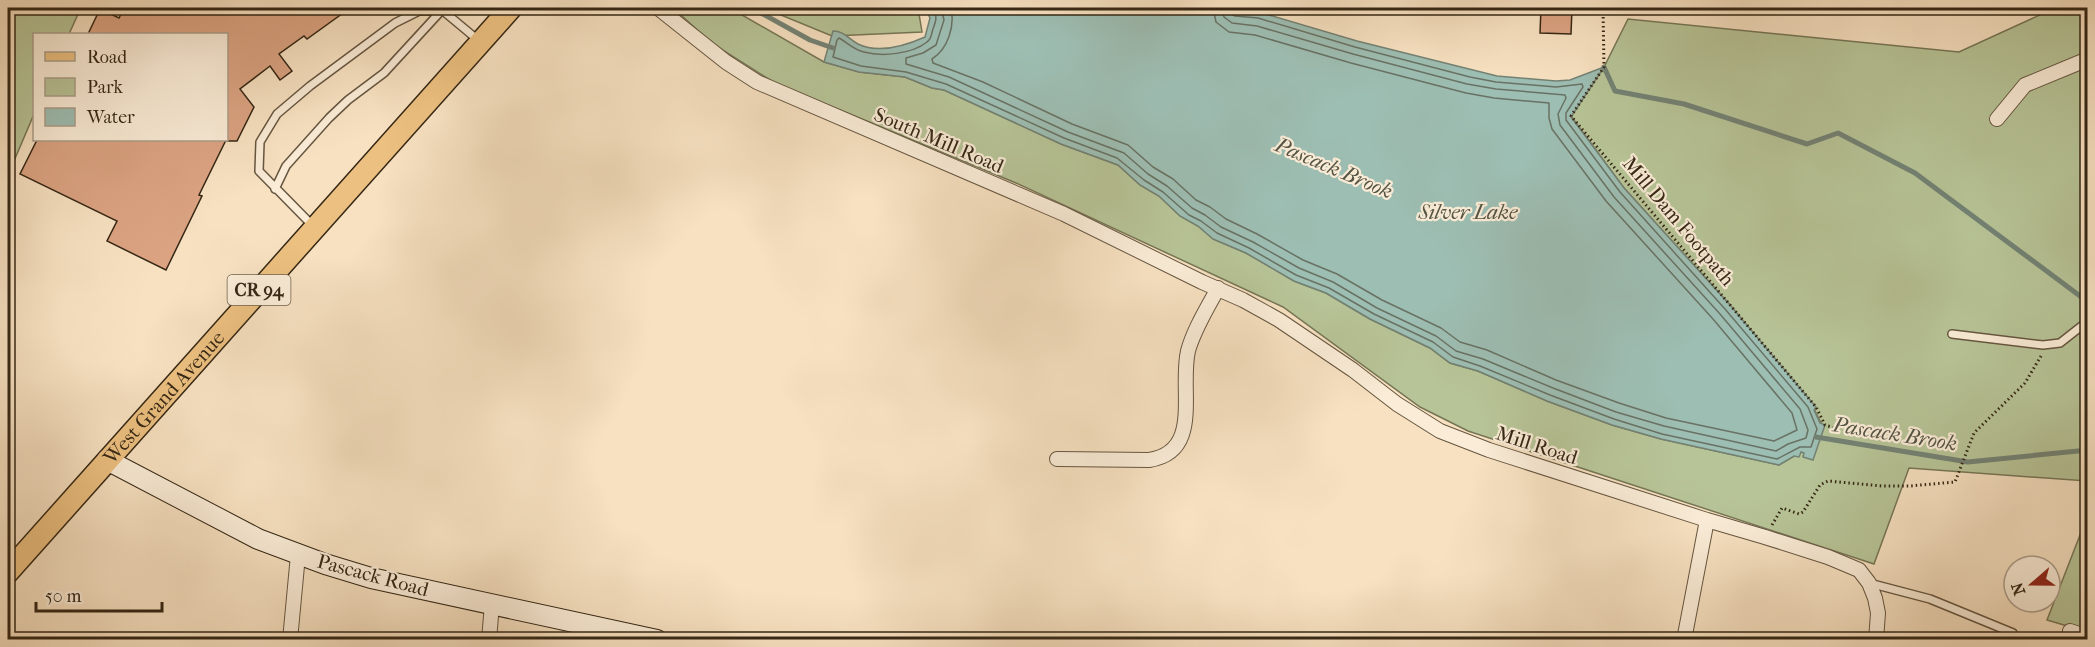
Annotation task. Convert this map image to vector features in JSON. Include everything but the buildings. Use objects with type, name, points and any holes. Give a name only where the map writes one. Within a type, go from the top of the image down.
[{"type":"main road","name":"West Grand Avenue","points":[[8,572],[511,8]]},
{"type":"street","name":"South Mill Road","points":[[658,8],[726,62],[757,82],[1064,214],[1218,288]]},
{"type":"street","points":[[1997,119],[2025,85],[2088,59]]},
{"type":"street","points":[[1056,459],[1149,460],[1160,459],[1172,452],[1180,443],[1184,430],[1185,370],[1188,351],[1196,329],[1218,288]]},
{"type":"street","name":"Mill Road","points":[[1218,288],[1278,320],[1353,370],[1397,404],[1440,431],[1489,450],[1842,562],[1859,570],[1869,582]]},
{"type":"street","name":"Pascack Road","points":[[107,460],[237,528],[298,555],[371,578],[657,639]]},
{"type":"street","points":[[1684,639],[1707,520]]},
{"type":"street","points":[[290,639],[298,555]]},
{"type":"street","points":[[1869,582],[1878,613],[1876,639]]},
{"type":"street","points":[[489,639],[492,604]]},
{"type":"street","points":[[2070,631],[2088,637]]},
{"type":"lane","points":[[315,227],[259,171],[260,142],[277,114],[310,86],[395,23],[419,11],[442,10],[480,42]]},
{"type":"lane","points":[[275,189],[286,166],[329,118],[348,100],[384,73],[442,10]]},
{"type":"lane","points":[[1952,334],[2048,345],[2060,343],[2085,323]]},
{"type":"lane","points":[[1869,582],[1930,599],[2013,633]]},
{"type":"path","name":"Mill Dam Footpath","points":[[1603,8],[1604,67],[1571,116],[1816,407],[1825,425],[1841,430]]},
{"type":"path","points":[[1765,537],[1782,508],[1799,514],[1803,512],[1820,485],[1828,481],[1882,486],[1955,482],[1974,433],[2025,383],[2048,345]]},
{"type":"green space","points":[[8,8],[91,8],[79,12],[69,33],[33,33],[33,116],[8,175]]},
{"type":"green space","points":[[673,8],[730,8],[824,62],[859,72],[905,77],[932,88],[944,90],[1061,144],[1118,165],[1140,185],[1159,196],[1180,216],[1198,226],[1214,239],[1246,253],[1294,281],[1326,293],[1370,319],[1430,348],[1450,363],[1478,371],[1547,401],[1612,425],[1661,439],[1779,465],[1801,452],[1805,453],[1821,423],[1814,409],[1730,305],[1624,188],[1571,116],[1604,67],[1628,19],[1959,52],[2055,8],[2087,8],[2087,481],[1909,468],[1874,564],[1468,431],[1420,407],[1283,307],[1016,183],[775,83],[713,44]]},
{"type":"green space","points":[[764,8],[918,8],[922,32],[832,36]]},
{"type":"green space","points":[[2087,517],[2087,612],[2081,630],[2047,620],[2049,614],[2062,614],[2062,581]]},
{"type":"water","name":"Silver Lake","points":[[925,8],[1220,8],[1259,12],[1357,41],[1497,76],[1570,80],[1604,67],[1571,117],[1624,188],[1730,305],[1816,407],[1814,410],[1820,423],[1825,425],[1813,460],[1803,457],[1804,453],[1801,452],[1799,457],[1794,456],[1779,465],[1661,439],[1612,425],[1547,401],[1478,371],[1450,363],[1430,348],[1370,319],[1326,293],[1294,281],[1246,253],[1213,239],[1198,226],[1180,216],[1159,196],[1140,185],[1118,165],[1061,144],[944,90],[932,88],[905,77],[859,72],[824,62],[833,31],[866,47],[883,49],[901,46],[925,37],[930,18]]},
{"type":"waterway","name":"Pascack Brook","points":[[752,8],[810,40],[833,48]]},
{"type":"waterway","points":[[1604,67],[1615,91],[1684,104],[1807,144],[1838,133],[1915,173],[2088,302]]},
{"type":"waterway","name":"Pascack Brook","points":[[1816,437],[1968,462],[2088,450]]}]
